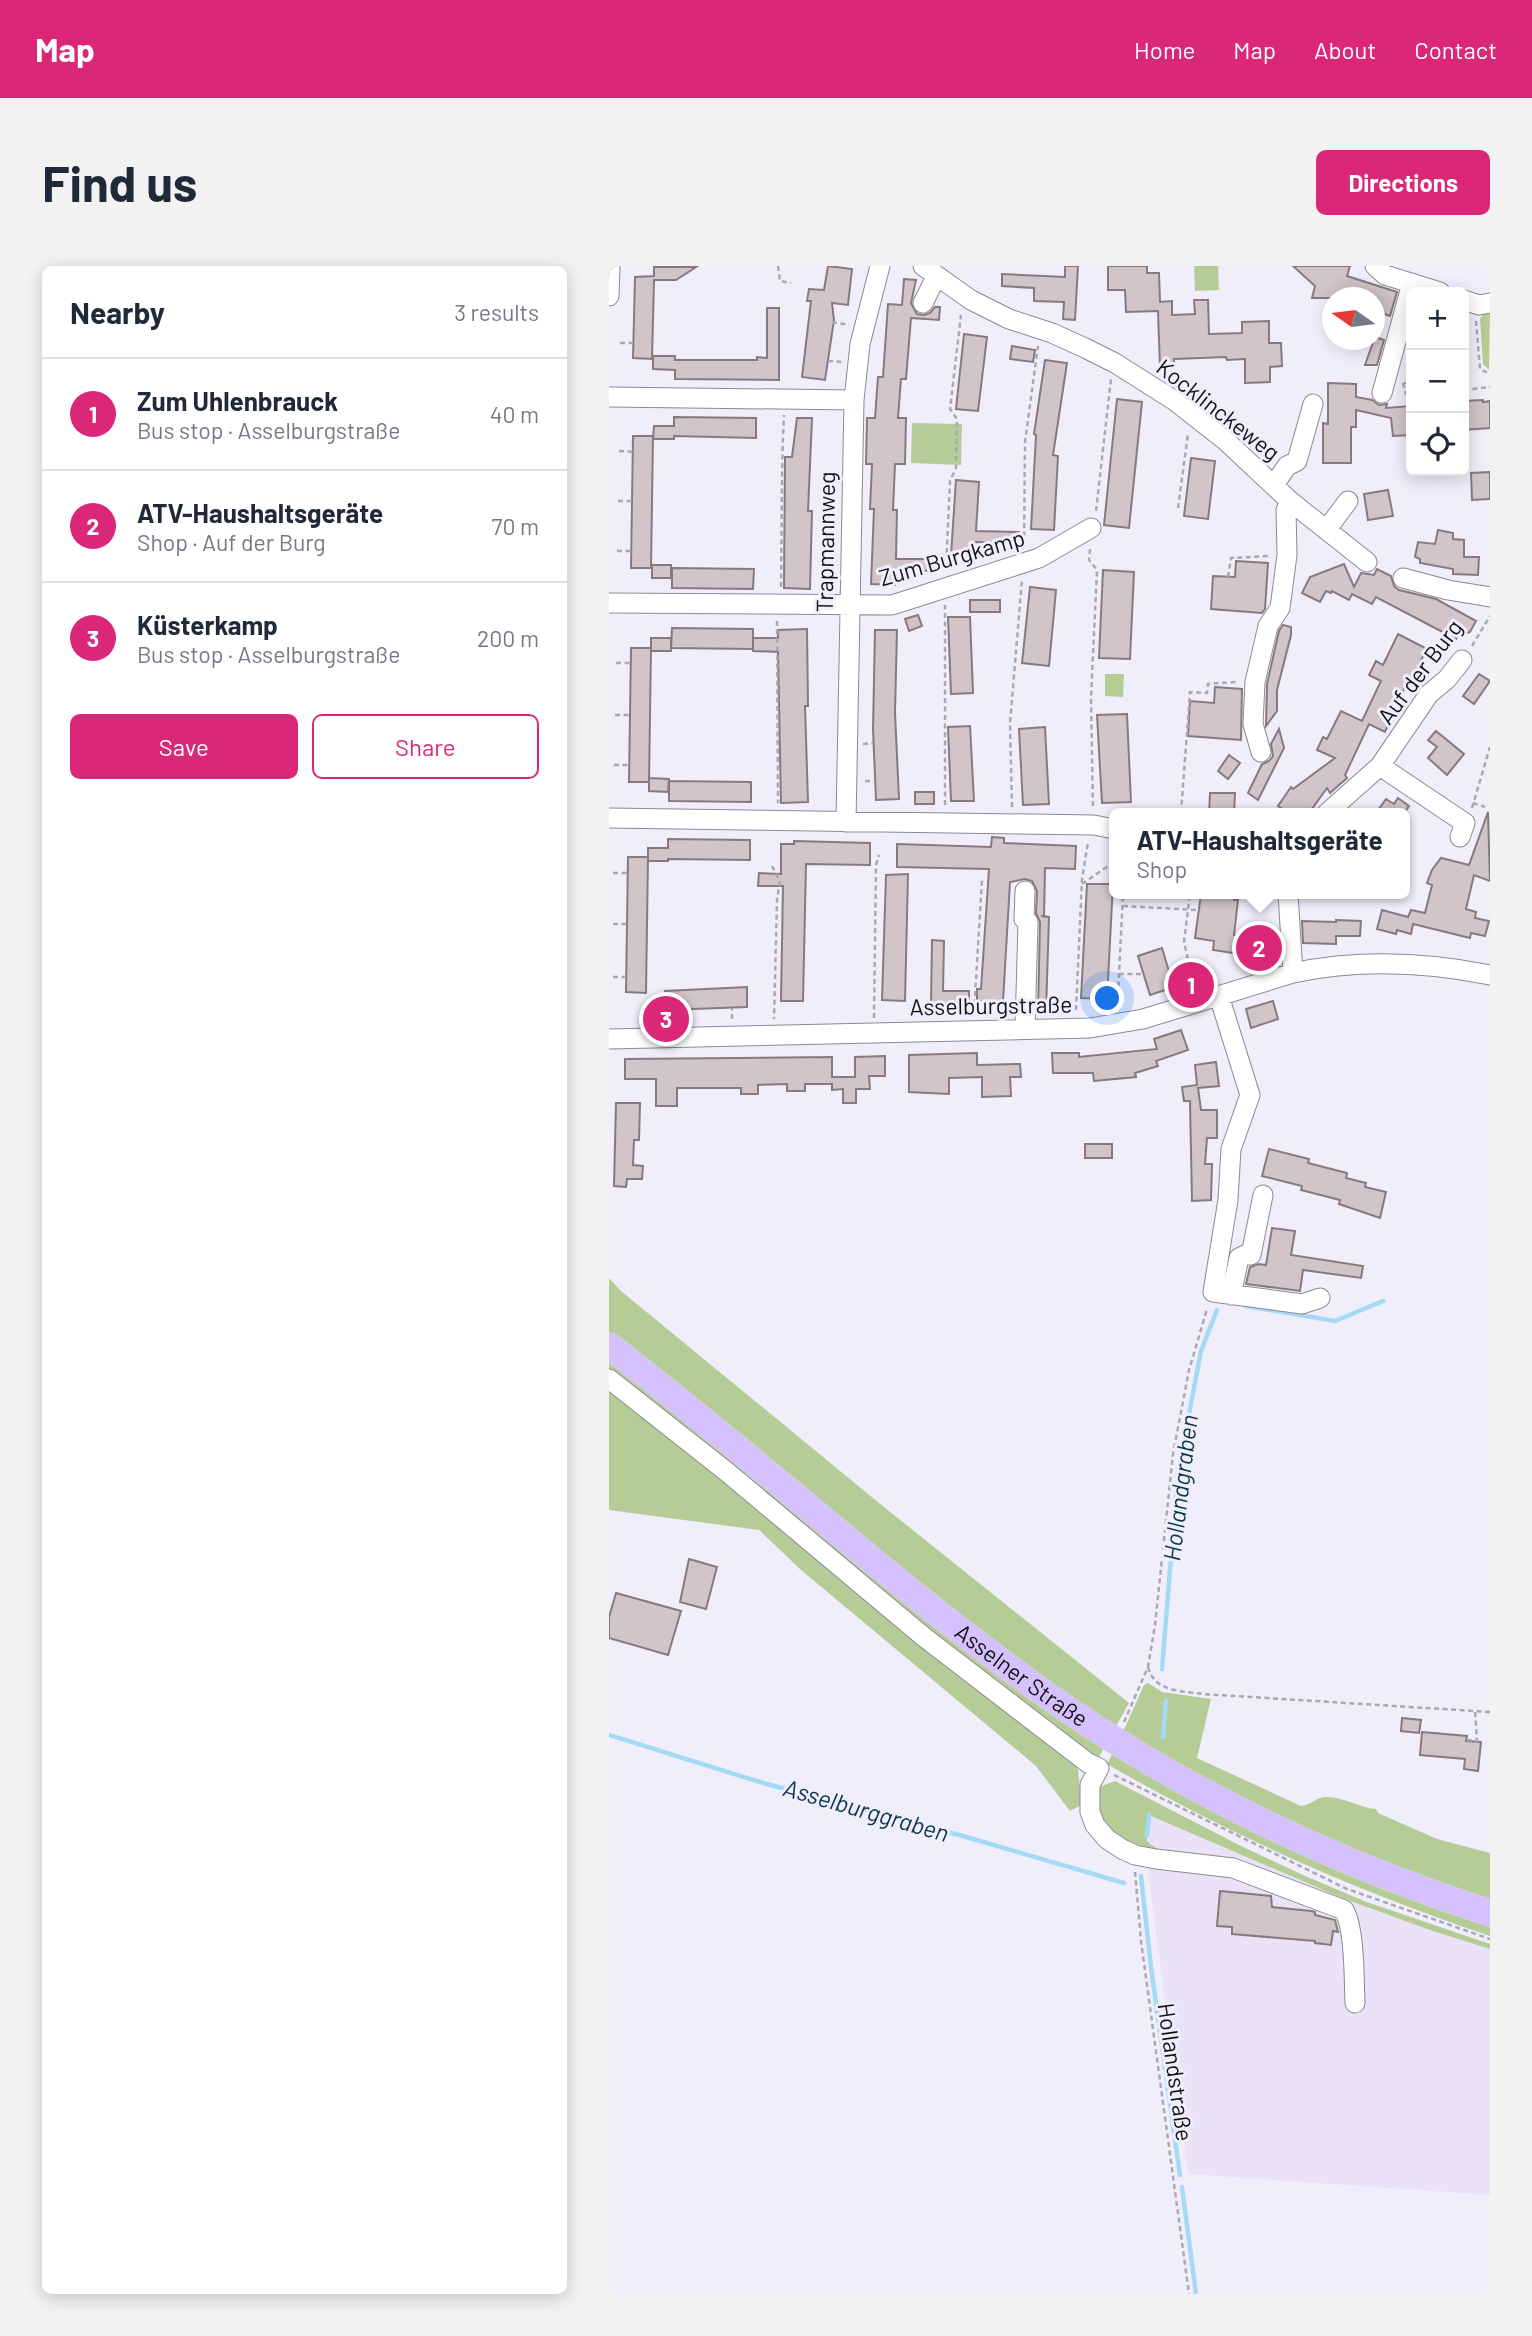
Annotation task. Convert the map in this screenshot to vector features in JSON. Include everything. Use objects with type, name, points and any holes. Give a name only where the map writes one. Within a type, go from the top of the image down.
[{"type":"main road","name":"Asselner Straße","points":[[609,1346],[716,1429],[953,1626],[1024,1679],[1115,1740],[1227,1803],[1298,1838],[1359,1865],[1490,1913]]},
{"type":"street","points":[[609,296],[610,266]]},
{"type":"street","name":"Trapmannweg","points":[[846,822],[854,400],[860,344],[880,266]]},
{"type":"street","points":[[1375,266],[1385,275],[1424,287]]},
{"type":"street","points":[[923,303],[930,271]]},
{"type":"street","name":"Kocklinckeweg","points":[[930,271],[964,295],[1009,319],[1052,333],[1112,362],[1191,414],[1226,441],[1290,501],[1367,562]]},
{"type":"street","points":[[1382,393],[1412,283]]},
{"type":"street","points":[[609,397],[854,400]]},
{"type":"street","points":[[1274,485],[1287,466],[1297,461],[1313,404]]},
{"type":"street","points":[[1261,752],[1254,724],[1255,681],[1268,626],[1280,608],[1287,555],[1286,510],[1290,501]]},
{"type":"street","points":[[1327,529],[1348,501]]},
{"type":"street","name":"Zum Burgkamp","points":[[609,603],[892,605],[1039,558],[1091,528]]},
{"type":"street","points":[[1402,578],[1490,597]]},
{"type":"street","name":"Auf der Burg","points":[[1333,808],[1380,766],[1429,694],[1447,679],[1462,660]]},
{"type":"street","points":[[1380,766],[1462,830]]},
{"type":"street","points":[[609,818],[1094,825],[1109,828]]},
{"type":"street","points":[[1025,891],[1024,919],[1028,922],[1025,1029]]},
{"type":"street","points":[[1288,899],[1293,973]]},
{"type":"street","name":"Asselburgstraße","points":[[609,1039],[1090,1028],[1143,1018],[1293,973],[1369,963],[1450,968],[1490,975]]},
{"type":"street","points":[[1219,996],[1249,1095],[1231,1149],[1222,1294]]},
{"type":"street","points":[[1222,1294],[1239,1258],[1251,1255],[1263,1195]]},
{"type":"street","points":[[1222,1294],[1302,1304],[1320,1298]]},
{"type":"street","points":[[609,1379],[726,1472],[924,1637],[1098,1768],[1090,1785],[1090,1812],[1095,1825],[1107,1839],[1135,1855],[1233,1868],[1344,1910],[1350,1929],[1355,2003]]},
{"type":"path","points":[[778,266],[780,281],[791,283]]},
{"type":"path","points":[[945,823],[945,588],[950,481],[956,468],[957,419],[950,409],[964,295]]},
{"type":"path","points":[[1478,302],[1475,311],[1481,369],[1490,374]]},
{"type":"path","points":[[832,322],[856,326]]},
{"type":"path","points":[[619,343],[633,343]]},
{"type":"path","points":[[828,361],[849,363]]},
{"type":"path","points":[[1076,1013],[1082,884],[1090,832],[1094,825],[1091,698],[1097,570],[1089,560],[1091,528],[1098,508],[1112,362]]},
{"type":"path","points":[[1469,389],[1490,387]]},
{"type":"path","points":[[1178,508],[1191,414]]},
{"type":"path","points":[[618,451],[633,452]]},
{"type":"path","points":[[618,501],[633,501]]},
{"type":"path","points":[[617,551],[632,551]]},
{"type":"path","points":[[1228,577],[1231,558],[1287,555]]},
{"type":"path","name":"Auf der Burg","points":[[1462,660],[1490,616]]},
{"type":"path","points":[[616,663],[631,663]]},
{"type":"path","points":[[1181,808],[1190,692],[1207,693],[1208,684],[1255,681]]},
{"type":"path","points":[[615,715],[631,715]]},
{"type":"path","points":[[1462,830],[1490,747]]},
{"type":"path","points":[[614,765],[629,765]]},
{"type":"path","points":[[1482,774],[1490,777]]},
{"type":"path","points":[[1473,803],[1485,807]]},
{"type":"path","points":[[874,1018],[876,865],[879,855]]},
{"type":"path","points":[[1082,884],[1109,865]]},
{"type":"path","points":[[772,866],[780,881],[776,905],[774,1019]]},
{"type":"path","points":[[613,873],[628,873]]},
{"type":"path","points":[[974,1016],[982,880]]},
{"type":"path","points":[[1118,995],[1123,899]]},
{"type":"path","points":[[1188,959],[1184,942],[1189,899]]},
{"type":"path","points":[[776,905],[783,905]]},
{"type":"path","points":[[1122,906],[1197,910]]},
{"type":"path","points":[[613,925],[628,924]]},
{"type":"path","points":[[776,943],[782,943]]},
{"type":"path","points":[[1119,974],[1145,974]]},
{"type":"path","points":[[613,977],[627,977]]},
{"type":"path","points":[[775,982],[781,981]]},
{"type":"path","points":[[732,1008],[732,1020]]},
{"type":"path","points":[[682,1010],[682,1020]]},
{"type":"path","points":[[1115,1740],[1148,1667],[1156,1625],[1174,1443],[1189,1370],[1222,1294]]},
{"type":"path","points":[[1148,1667],[1150,1675],[1162,1687],[1203,1694],[1490,1712]]},
{"type":"path","points":[[1467,1740],[1477,1741],[1475,1710]]},
{"type":"path","name":"Hollandstraße","points":[[1135,1855],[1140,1941],[1189,2294]]},
{"type":"shaded area","points":[[1150,1815],[1342,1898],[1490,1949],[1490,2195],[1188,2174],[1147,1865]]},
{"type":"green space","points":[[1194,266],[1218,266],[1219,290],[1195,291]]},
{"type":"green space","points":[[1486,309],[1490,309],[1489,370],[1483,364],[1480,319]]},
{"type":"green space","points":[[912,423],[962,424],[961,465],[911,463]]},
{"type":"green space","points":[[1105,674],[1124,674],[1123,697],[1105,696]]},
{"type":"green space","points":[[609,1278],[621,1291],[879,1503],[1129,1703],[1114,1730],[1062,1695],[609,1336]]},
{"type":"green space","points":[[609,1356],[1106,1744],[1098,1759],[986,1679],[609,1374]]},
{"type":"green space","points":[[609,1384],[1075,1762],[1082,1805],[1070,1811],[1036,1766],[801,1570],[759,1530],[609,1510]]},
{"type":"green space","points":[[1148,1683],[1162,1692],[1211,1699],[1197,1758],[1301,1806],[1323,1797],[1333,1797],[1376,1809],[1378,1813],[1437,1839],[1490,1853],[1490,1904],[1312,1835],[1122,1734],[1144,1685]]},
{"type":"green space","points":[[1115,1749],[1490,1920],[1490,1936],[1343,1881],[1247,1838],[1107,1764]]},
{"type":"green space","points":[[1115,1781],[1303,1875],[1364,1901],[1490,1944],[1490,1949],[1342,1898],[1151,1816],[1147,1841],[1158,1850],[1127,1844],[1107,1830],[1095,1798],[1102,1786]]},
{"type":"building","points":[[828,266],[852,269],[848,305],[832,303],[834,320],[825,380],[802,377],[811,301],[807,301],[809,289],[824,290]]},
{"type":"building","points":[[1065,266],[1078,266],[1075,320],[1063,319],[1064,302],[1034,301],[1034,288],[1002,286],[1002,274],[1065,277]]},
{"type":"building","points":[[1108,266],[1147,266],[1147,273],[1159,273],[1160,302],[1172,301],[1172,315],[1195,314],[1194,300],[1208,300],[1209,334],[1242,333],[1242,322],[1269,321],[1269,343],[1281,343],[1282,366],[1270,367],[1270,382],[1245,383],[1245,359],[1174,359],[1174,366],[1160,367],[1158,311],[1126,312],[1125,290],[1108,290]]},
{"type":"building","points":[[1293,266],[1350,266],[1347,276],[1381,287],[1322,287],[1322,298],[1312,298],[1315,286]]},
{"type":"building","points":[[654,267],[696,267],[676,280],[654,280],[652,359],[633,358],[635,277],[654,276]]},
{"type":"building","points":[[904,279],[916,280],[911,303],[917,314],[924,315],[935,307],[940,307],[939,320],[911,318],[906,379],[901,379],[898,418],[906,418],[905,464],[895,464],[893,510],[897,510],[896,559],[940,559],[939,571],[895,570],[895,585],[871,584],[874,509],[870,509],[872,464],[866,464],[867,418],[875,418],[878,377],[883,377],[888,304],[902,305]]},
{"type":"building","points":[[1385,288],[1397,292],[1390,316],[1385,314]]},
{"type":"building","points":[[767,308],[779,308],[779,380],[675,379],[675,370],[653,369],[653,356],[675,356],[675,360],[767,358]]},
{"type":"building","points":[[964,334],[987,337],[978,411],[956,409]]},
{"type":"building","points":[[1012,346],[1035,350],[1033,362],[1010,359]]},
{"type":"building","points":[[1370,350],[1381,350],[1377,365],[1365,365]]},
{"type":"building","points":[[1045,360],[1067,363],[1053,455],[1058,456],[1054,530],[1031,529],[1034,434]]},
{"type":"building","points":[[1328,383],[1356,384],[1356,397],[1372,400],[1379,405],[1387,404],[1386,408],[1406,406],[1406,435],[1393,436],[1391,418],[1356,410],[1356,427],[1351,427],[1351,463],[1323,463],[1323,423],[1328,424]]},
{"type":"building","points":[[1117,399],[1142,402],[1129,528],[1104,525]]},
{"type":"building","points":[[1469,401],[1490,401],[1490,428],[1469,430]]},
{"type":"building","points":[[674,417],[756,418],[756,438],[674,436],[674,439],[653,439],[654,426],[674,426]]},
{"type":"building","points":[[797,418],[812,418],[808,511],[812,511],[810,589],[784,588],[785,457],[792,457]]},
{"type":"building","points":[[633,436],[653,436],[651,568],[631,568]]},
{"type":"building","points":[[1191,458],[1215,461],[1208,519],[1184,516]]},
{"type":"building","points":[[1490,472],[1490,499],[1472,500],[1471,473]]},
{"type":"building","points":[[956,480],[979,482],[976,531],[1019,532],[1019,543],[975,542],[974,556],[951,555]]},
{"type":"building","points":[[1388,490],[1393,516],[1368,520],[1364,494]]},
{"type":"building","points":[[1438,530],[1453,533],[1453,539],[1464,540],[1464,557],[1479,557],[1478,575],[1453,574],[1453,569],[1420,563],[1420,559],[1415,557],[1418,542],[1435,544]]},
{"type":"building","points":[[1236,561],[1268,563],[1265,609],[1262,613],[1211,609],[1213,576],[1235,577]]},
{"type":"building","points":[[1344,564],[1354,587],[1361,573],[1374,575],[1377,569],[1391,576],[1394,586],[1399,590],[1436,599],[1476,621],[1470,632],[1464,634],[1459,631],[1456,639],[1376,597],[1372,604],[1352,594],[1349,600],[1332,591],[1326,591],[1320,602],[1302,593],[1310,577]]},
{"type":"building","points":[[652,565],[671,565],[671,578],[652,578]]},
{"type":"building","points":[[672,568],[754,569],[753,589],[672,588]]},
{"type":"building","points":[[1103,570],[1134,572],[1130,659],[1099,658]]},
{"type":"building","points":[[1030,587],[1056,590],[1049,666],[1022,663]]},
{"type":"building","points":[[970,600],[1000,600],[1000,612],[970,612]]},
{"type":"building","points":[[918,615],[922,626],[909,631],[905,619]]},
{"type":"building","points":[[948,617],[970,617],[973,693],[951,694]]},
{"type":"building","points":[[1283,625],[1291,627],[1291,635],[1277,690],[1277,711],[1266,726],[1267,684],[1279,631]]},
{"type":"building","points":[[672,628],[753,629],[753,649],[671,648]]},
{"type":"building","points":[[807,629],[808,706],[805,706],[808,802],[781,803],[778,652],[753,651],[753,638],[778,638],[778,630]]},
{"type":"building","points":[[875,630],[897,630],[895,713],[899,799],[876,800],[873,729]]},
{"type":"building","points":[[1398,634],[1427,649],[1411,679],[1409,678],[1385,732],[1369,724],[1345,775],[1347,778],[1330,793],[1327,788],[1313,808],[1278,806],[1291,787],[1293,789],[1335,758],[1317,750],[1323,737],[1327,739],[1341,711],[1362,721],[1381,681],[1369,675],[1376,661],[1383,665]]},
{"type":"building","points":[[651,638],[671,638],[671,651],[651,651]]},
{"type":"building","points":[[631,648],[651,648],[649,782],[629,782]]},
{"type":"building","points":[[1479,674],[1490,681],[1474,704],[1463,696]]},
{"type":"building","points":[[1215,687],[1242,689],[1241,740],[1188,736],[1190,701],[1214,703]]},
{"type":"building","points":[[1127,714],[1131,802],[1102,803],[1097,715]]},
{"type":"building","points":[[970,726],[974,801],[951,801],[948,727]]},
{"type":"building","points":[[1045,727],[1049,804],[1023,805],[1019,729]]},
{"type":"building","points":[[1279,729],[1284,748],[1258,800],[1248,793],[1262,764],[1273,756],[1271,744]]},
{"type":"building","points":[[1436,731],[1464,754],[1447,775],[1428,758],[1437,747],[1428,740]]},
{"type":"building","points":[[1229,755],[1240,763],[1228,779],[1218,771]]},
{"type":"building","points":[[649,778],[669,779],[668,792],[649,791]]},
{"type":"building","points":[[669,781],[751,782],[751,802],[669,801]]},
{"type":"building","points":[[915,792],[934,792],[934,804],[915,804]]},
{"type":"building","points":[[1210,793],[1235,793],[1234,808],[1209,808]]},
{"type":"building","points":[[1398,798],[1409,806],[1380,808],[1386,799],[1394,804]]},
{"type":"building","points":[[1488,812],[1490,881],[1474,875],[1466,909],[1476,912],[1475,918],[1489,921],[1485,936],[1471,933],[1470,938],[1413,924],[1411,934],[1397,930],[1396,934],[1377,929],[1382,910],[1408,917],[1411,910],[1425,913],[1432,885],[1427,883],[1432,870],[1441,858],[1469,865]]},
{"type":"building","points":[[992,837],[1004,838],[1004,843],[1076,846],[1075,869],[1045,868],[1044,916],[1041,916],[1049,917],[1046,1012],[1038,1012],[1040,922],[1036,913],[1037,891],[1032,881],[1025,879],[1010,882],[1003,1002],[977,1001],[977,989],[981,989],[989,869],[897,867],[897,844],[991,847]]},
{"type":"building","points":[[668,839],[750,840],[750,860],[648,861],[648,848],[668,848]]},
{"type":"building","points":[[794,841],[870,843],[870,865],[806,864],[803,1001],[781,1001],[783,886],[758,886],[759,873],[781,874],[781,844],[794,844]]},
{"type":"building","points":[[628,857],[648,857],[646,993],[626,992]]},
{"type":"building","points":[[908,874],[905,1001],[882,1000],[886,875]]},
{"type":"building","points":[[1087,884],[1109,884],[1109,899],[1112,899],[1107,999],[1081,998]]},
{"type":"building","points":[[1200,899],[1238,900],[1234,935],[1262,939],[1260,957],[1213,950],[1214,941],[1195,938]]},
{"type":"building","points":[[1302,921],[1361,921],[1360,936],[1336,936],[1336,944],[1303,943]]},
{"type":"building","points":[[932,940],[944,941],[943,991],[969,991],[969,1004],[931,1003]]},
{"type":"building","points":[[1162,948],[1170,975],[1189,969],[1193,981],[1150,995],[1138,956]]},
{"type":"building","points":[[747,987],[747,1007],[666,1010],[665,991]]},
{"type":"building","points":[[1273,1001],[1278,1019],[1251,1028],[1246,1009]]},
{"type":"building","points":[[1181,1030],[1188,1050],[1156,1061],[1158,1066],[1135,1073],[1136,1077],[1094,1081],[1093,1073],[1053,1073],[1052,1053],[1079,1053],[1079,1057],[1157,1049],[1154,1039]]},
{"type":"building","points":[[977,1053],[977,1065],[1020,1064],[1021,1077],[1010,1077],[1011,1096],[982,1097],[982,1077],[949,1078],[949,1094],[909,1092],[909,1055]]},
{"type":"building","points":[[885,1056],[885,1076],[869,1076],[870,1089],[856,1089],[856,1103],[843,1103],[843,1089],[832,1090],[832,1084],[805,1084],[805,1091],[787,1091],[787,1084],[758,1085],[758,1094],[741,1094],[741,1088],[677,1088],[677,1106],[656,1106],[656,1079],[625,1079],[625,1059],[832,1057],[832,1077],[855,1077],[855,1057]]},
{"type":"building","points":[[1216,1062],[1219,1086],[1198,1088],[1201,1110],[1217,1110],[1217,1138],[1207,1138],[1205,1164],[1212,1164],[1211,1200],[1192,1201],[1190,1101],[1184,1101],[1182,1087],[1197,1085],[1195,1065]]},
{"type":"building","points":[[616,1103],[640,1103],[639,1140],[634,1140],[633,1165],[643,1166],[642,1179],[627,1179],[626,1187],[614,1186]]},
{"type":"building","points":[[1085,1144],[1112,1144],[1112,1158],[1085,1158]]},
{"type":"building","points":[[1269,1149],[1309,1159],[1308,1163],[1347,1173],[1346,1178],[1366,1183],[1365,1187],[1386,1192],[1380,1218],[1339,1204],[1340,1200],[1301,1190],[1302,1186],[1262,1176]]},
{"type":"building","points":[[1272,1228],[1295,1231],[1291,1255],[1363,1266],[1361,1278],[1303,1270],[1300,1291],[1246,1284],[1250,1267],[1266,1265]]},
{"type":"building","points":[[689,1559],[717,1567],[706,1609],[680,1602]]},
{"type":"building","points":[[616,1593],[681,1611],[668,1655],[609,1638],[609,1617]]},
{"type":"building","points":[[1402,1718],[1421,1720],[1419,1733],[1401,1731]]},
{"type":"building","points":[[1422,1732],[1467,1736],[1466,1741],[1481,1742],[1478,1771],[1464,1769],[1465,1759],[1420,1755]]},
{"type":"building","points":[[1220,1891],[1271,1896],[1272,1907],[1315,1912],[1315,1915],[1335,1920],[1338,1932],[1333,1931],[1331,1945],[1315,1941],[1232,1934],[1232,1927],[1217,1926]]},
{"type":"waterway","name":"Hollandgraben","points":[[1246,1306],[1335,1321],[1383,1301]]},
{"type":"waterway","name":"Hollandgraben","points":[[1162,1669],[1178,1472],[1201,1351],[1217,1310]]},
{"type":"waterway","name":"Hollandgraben","points":[[1163,1737],[1166,1701]]},
{"type":"waterway","name":"Asselburggraben","points":[[609,1735],[763,1783],[963,1836],[1124,1883]]},
{"type":"waterway","name":"Hollandgraben","points":[[1147,1836],[1149,1814]]},
{"type":"waterway","points":[[1141,1876],[1180,2175]]},
{"type":"waterway","points":[[1182,2187],[1196,2294]]},
{"type":"place","name":"ATV-Haushaltsgeräte","points":[[1259,948]]},
{"type":"place","name":"Zum Uhlenbrauck","points":[[1191,985]]},
{"type":"place","name":"Küsterkamp","points":[[666,1019]]}]
